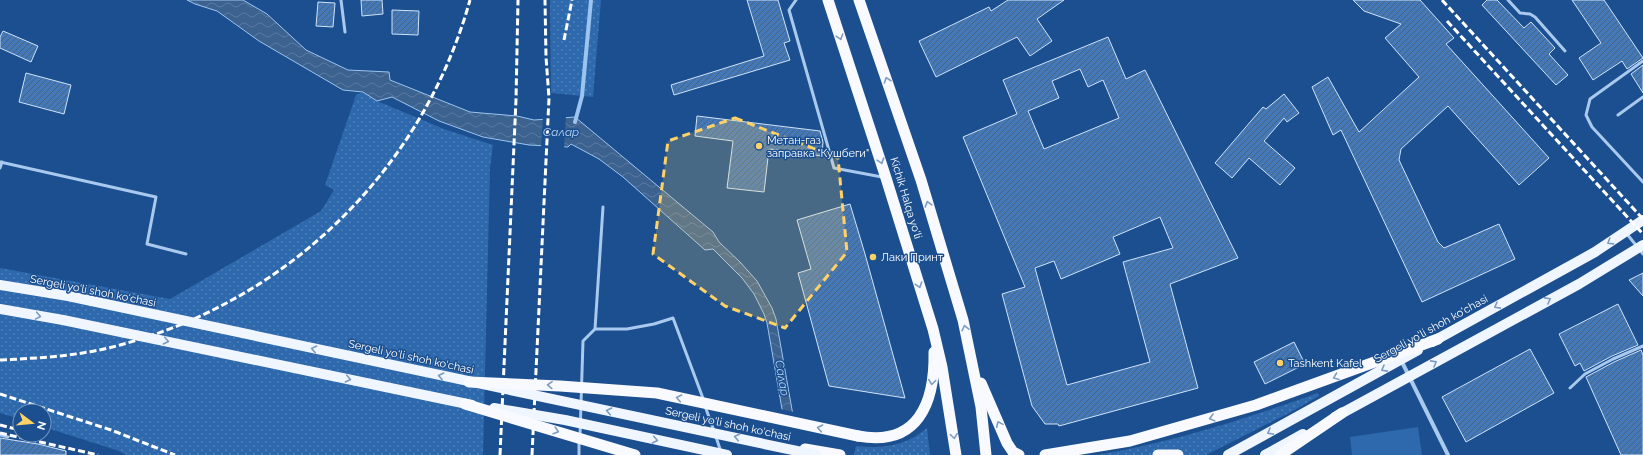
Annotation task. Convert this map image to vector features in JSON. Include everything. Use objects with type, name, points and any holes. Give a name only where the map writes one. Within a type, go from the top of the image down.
[{"type":"highway","name":"Kichik Halqa yo'li","points":[[828,0],[933,329],[945,382],[956,455]]},
{"type":"highway","name":"Kichik Halqa yo'li","points":[[859,0],[921,180],[963,320],[974,366],[981,406],[986,455]]},
{"type":"highway","points":[[469,382],[560,386],[657,393],[858,436],[874,438],[895,435],[909,428],[920,417],[929,399],[933,378],[933,329]]},
{"type":"highway","points":[[1051,454],[1130,441],[1256,406],[1438,339]]},
{"type":"highway","points":[[974,366],[1007,443],[1013,452],[1019,455]]},
{"type":"highway","points":[[466,404],[635,455]]},
{"type":"highway","points":[[1280,455],[1342,413]]},
{"type":"highway","points":[[759,442],[840,455]]},
{"type":"highway","points":[[1158,455],[1178,455]]},
{"type":"main road","name":"Sergeli yo‘li shoh ko‘chasi","points":[[1228,455],[1595,252],[1643,220]]},
{"type":"main road","points":[[1265,455],[1642,249]]},
{"type":"main road","name":"Sergeli yo‘li shoh ko‘chasi","points":[[0,284],[68,296],[816,455]]},
{"type":"main road","points":[[0,309],[63,320],[466,404],[565,420],[727,455]]},
{"type":"street","points":[[1401,360],[1448,455]]},
{"type":"lane","points":[[341,0],[345,32]]},
{"type":"lane","points":[[796,0],[789,10],[834,168],[886,178]]},
{"type":"lane","points":[[1508,0],[1520,13],[1530,14],[1535,17],[1565,51]]},
{"type":"lane","points":[[1643,61],[1590,99],[1586,115],[1592,127],[1643,182]]},
{"type":"lane","points":[[1618,115],[1643,97]]},
{"type":"lane","points":[[0,168],[1,162],[156,198],[147,244],[186,254]]},
{"type":"lane","points":[[579,455],[583,341],[595,329],[603,207]]},
{"type":"lane","points":[[1626,232],[1642,249]]},
{"type":"lane","points":[[595,329],[627,329],[654,324],[673,318],[722,455]]},
{"type":"lane","points":[[1570,388],[1585,374],[1613,359],[1643,346]]},
{"type":"lane","points":[[0,435],[8,437]]},
{"type":"highlighted area","points":[[735,118],[838,158],[847,252],[785,328],[725,306],[653,254],[668,141]]},
{"type":"shaded area","points":[[550,0],[601,0],[593,97],[551,93]]},
{"type":"shaded area","points":[[363,92],[377,101],[444,129],[493,145],[490,168],[483,455],[127,455],[116,450],[52,430],[52,403],[12,403],[12,417],[0,413],[0,268],[170,299],[321,211],[334,190],[325,185],[356,95]]},
{"type":"shaded area","points":[[1318,393],[1319,396],[1291,412],[1206,455],[1097,455],[1181,437],[1263,412]]},
{"type":"shaded area","points":[[1418,427],[1422,455],[1352,455],[1350,437]]},
{"type":"shaded area","points":[[927,428],[930,455],[854,455],[856,446],[875,447],[893,445],[911,439]]},
{"type":"water","name":"Салар","points":[[187,0],[243,0],[267,14],[306,50],[348,70],[389,72],[390,80],[470,112],[517,116],[534,120],[575,117],[713,232],[719,242],[757,281],[772,308],[776,319],[800,455],[790,455],[767,323],[754,294],[742,278],[713,249],[705,250],[623,177],[599,159],[571,144],[568,147],[529,145],[483,137],[439,121],[392,97],[377,101],[363,92],[343,90],[259,41],[217,11]]},
{"type":"pier","points":[[566,115],[564,149],[541,148],[543,117]]},
{"type":"pier","points":[[780,409],[794,412],[802,455],[788,455]]},
{"type":"building","points":[[361,0],[382,0],[383,14],[362,16]]},
{"type":"building","points":[[747,0],[778,0],[790,41],[784,43],[790,60],[674,95],[671,85],[764,56]]},
{"type":"building","points":[[1008,0],[1064,0],[1037,19],[1052,41],[1030,56],[1017,37],[936,77],[919,41],[989,7],[991,11]]},
{"type":"building","points":[[1353,0],[1420,0],[1454,38],[1446,44],[1549,158],[1519,185],[1448,106],[1401,149],[1399,160],[1438,242],[1444,248],[1499,224],[1515,259],[1422,302],[1341,130],[1333,135],[1312,87],[1328,77],[1359,132],[1419,77],[1385,38],[1401,24],[1364,11]]},
{"type":"building","points":[[1487,0],[1497,0],[1524,28],[1531,22],[1555,48],[1549,54],[1568,75],[1556,85],[1482,5]]},
{"type":"building","points":[[1572,0],[1604,0],[1643,58],[1627,69],[1622,61],[1593,80],[1579,58],[1601,43]]},
{"type":"building","points":[[318,2],[335,3],[333,27],[316,26]]},
{"type":"building","points":[[392,10],[419,11],[418,35],[392,34]]},
{"type":"building","points":[[3,31],[38,46],[31,62],[0,48],[0,37]]},
{"type":"building","points":[[1108,37],[1126,79],[1145,70],[1238,258],[1170,284],[1198,388],[1059,426],[1058,424],[1045,424],[1032,406],[1002,294],[1025,287],[963,137],[1017,114],[1003,80]],"holes":[[[1080,69],[1088,87],[1103,80],[1119,118],[1044,149],[1028,111],[1059,98],[1052,81]],[[1160,217],[1173,248],[1123,262],[1150,362],[1067,385],[1035,268],[1054,261],[1061,279],[1120,254],[1113,237]]]},
{"type":"building","points":[[1643,65],[1643,93],[1631,74]]},
{"type":"building","points":[[26,73],[71,85],[64,114],[19,102]]},
{"type":"building","points":[[1284,94],[1299,113],[1287,122],[1284,118],[1264,141],[1295,168],[1280,185],[1249,158],[1232,178],[1215,163],[1263,107],[1266,109]]},
{"type":"building","points":[[697,116],[820,131],[823,142],[822,156],[769,149],[764,192],[727,188],[733,141],[695,136]]},
{"type":"building","points":[[850,204],[905,398],[829,386],[798,273],[811,269],[797,220]]},
{"type":"building","points":[[1643,273],[1643,296],[1629,280]]},
{"type":"building","points":[[1618,304],[1638,345],[1612,356],[1584,371],[1580,363],[1575,366],[1559,334]]},
{"type":"building","name":"Tashkent Kafel","points":[[1294,342],[1305,364],[1265,384],[1254,362]]},
{"type":"building","points":[[1530,349],[1554,393],[1466,442],[1442,397]]},
{"type":"building","points":[[1641,350],[1643,355],[1643,455],[1621,455],[1586,377]]},
{"type":"building","points":[[0,438],[12,440],[12,443],[32,443],[66,451],[66,455],[0,455]]},
{"type":"waterway","points":[[575,122],[582,96],[591,0]]},
{"type":"railway","points":[[0,360],[75,354],[120,345],[182,324],[239,296],[293,261],[341,219],[383,172],[419,119],[448,62],[470,0]]},
{"type":"railway","points":[[500,455],[516,100],[518,0]]},
{"type":"railway","points":[[532,455],[549,98],[546,57],[545,0]]},
{"type":"railway","points":[[564,40],[572,0]]},
{"type":"railway","points":[[1442,0],[1643,219]]},
{"type":"railway","points":[[1447,21],[1643,234]]},
{"type":"railway","points":[[0,394],[111,430],[175,455]]},
{"type":"railway","points":[[0,425],[12,428]]},
{"type":"railway","points":[[0,433],[98,455]]},
{"type":"place","name":"Метан-газ заправка \"Кушбеги\"","points":[[759,146]]},
{"type":"place","name":"Лаки Принт","points":[[873,257]]},
{"type":"place","name":"Tashkent Kafel","points":[[1280,363]]}]
